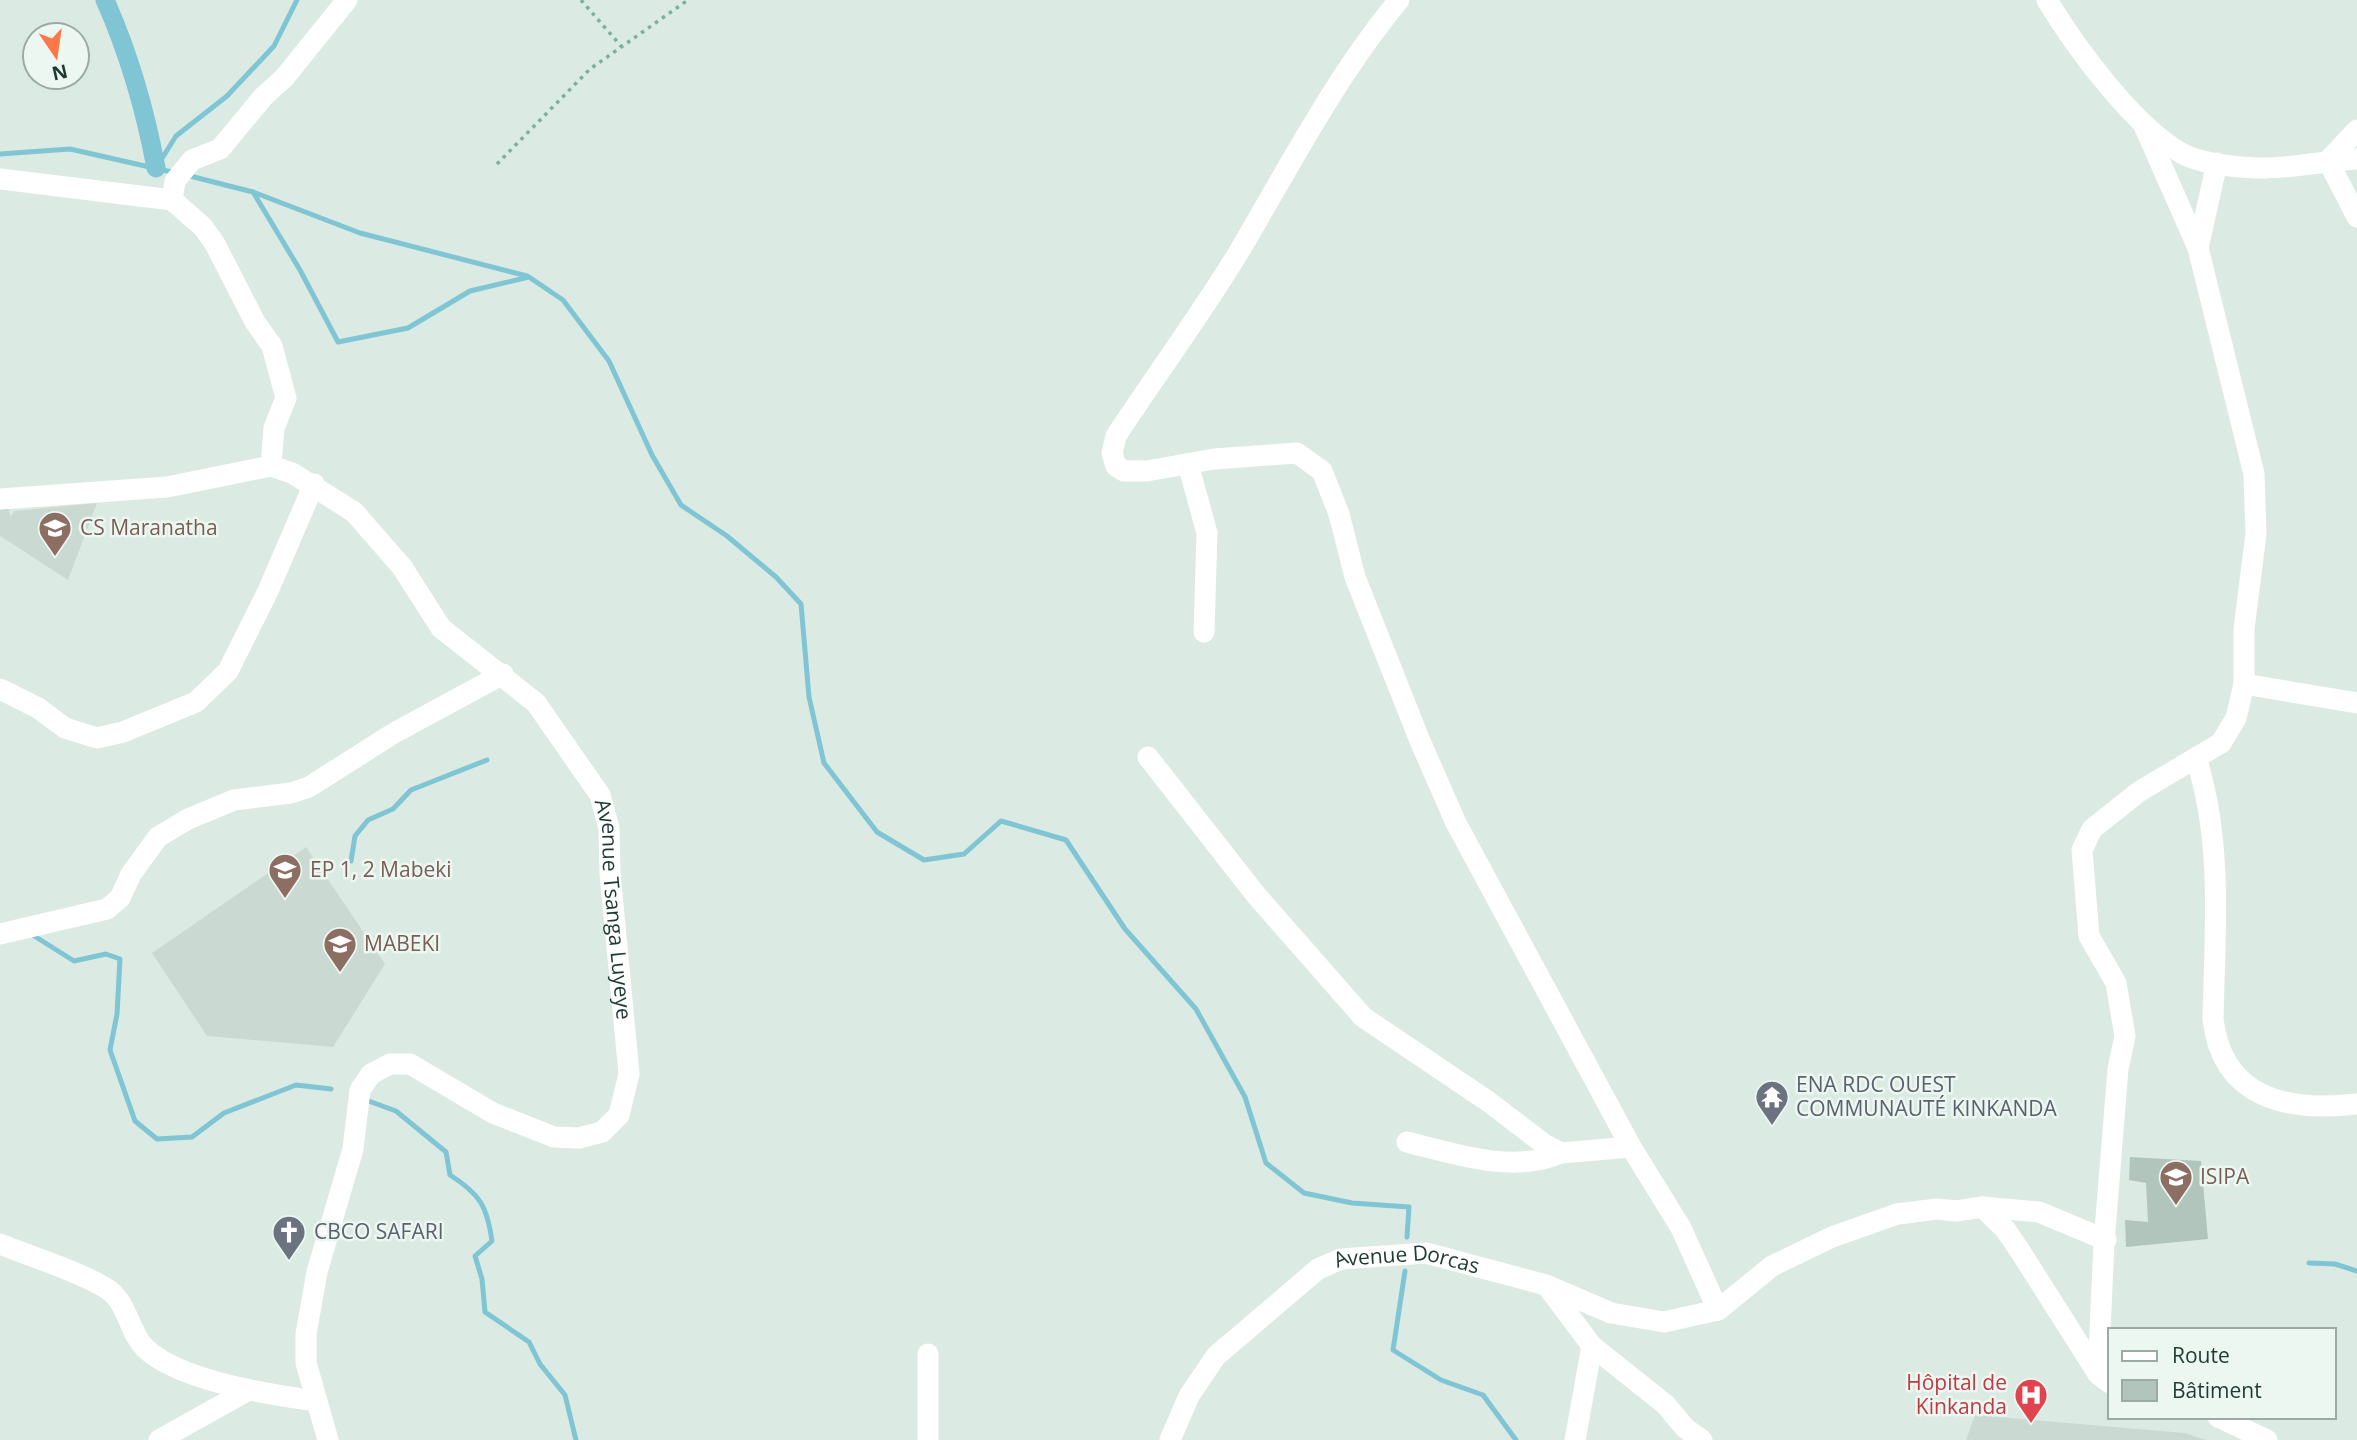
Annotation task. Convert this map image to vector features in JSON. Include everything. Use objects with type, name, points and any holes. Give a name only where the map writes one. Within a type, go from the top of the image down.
[{"type":"street","points":[[173,190],[189,163],[220,149],[264,96],[284,78],[347,0]]},
{"type":"street","points":[[1399,0],[1376,28],[1314,125],[1202,313],[1116,436],[1112,453],[1116,466],[1124,471],[1297,453],[1322,471],[1339,514],[1355,577],[1456,823],[1631,1147],[1681,1228],[1718,1310],[1772,1266],[1832,1237],[1897,1214],[1982,1207],[2039,1212],[2106,1240]]},
{"type":"street","points":[[2047,0],[2062,25],[2145,128],[2198,248],[2254,474],[2256,534],[2244,629],[2244,684],[2236,718],[2221,743],[2140,791],[2092,829],[2082,850],[2089,936],[2116,984],[2125,1036],[2118,1069],[2106,1240],[2104,1379]]},
{"type":"street","points":[[2145,128],[2185,155],[2217,163],[2258,168],[2357,159]]},
{"type":"street","points":[[2328,161],[2357,130]]},
{"type":"street","points":[[2328,161],[2357,217]]},
{"type":"street","points":[[2198,248],[2217,163]]},
{"type":"street","points":[[0,179],[173,190],[215,244],[255,322],[272,346],[286,398],[274,428],[271,466],[167,487],[0,499]]},
{"type":"street","points":[[1188,464],[1207,533],[1205,632]]},
{"type":"street","name":"Avenue Tsanga Luyeye","points":[[271,466],[314,484],[354,512],[402,567],[441,628],[503,674],[536,703],[600,795],[609,828],[610,873],[629,1074],[619,1115],[602,1132],[579,1138],[554,1137],[493,1113],[410,1065],[390,1064],[371,1074],[360,1090],[353,1149],[317,1272],[309,1313],[306,1363],[328,1440]]},
{"type":"street","points":[[0,689],[38,708],[65,728],[97,738],[123,732],[196,702],[228,671],[268,591],[314,484]]},
{"type":"street","points":[[0,934],[107,909],[120,898],[131,874],[158,837],[188,819],[234,800],[291,793],[309,787],[394,733],[503,674]]},
{"type":"street","points":[[2244,684],[2357,703]]},
{"type":"street","points":[[1148,757],[1256,895],[1363,1017],[1560,1153]]},
{"type":"street","points":[[2196,758],[2208,797],[2215,864],[2213,1019],[2215,1035],[2224,1061],[2237,1078],[2255,1093],[2295,1104],[2334,1107],[2357,1104]]},
{"type":"street","points":[[1407,1142],[1466,1157],[1508,1161],[1545,1159],[1560,1153],[1631,1147]]},
{"type":"street","points":[[1982,1207],[2005,1229],[2104,1379]]},
{"type":"street","points":[[0,1244],[105,1287],[121,1301],[146,1348],[191,1371],[247,1391],[317,1401]]},
{"type":"street","name":"Avenue Dorcas","points":[[1170,1440],[1189,1396],[1216,1356],[1318,1269],[1341,1259],[1426,1254],[1546,1285],[1611,1313],[1641,1319],[1664,1322],[1718,1310]]},
{"type":"street","points":[[1546,1285],[1592,1346],[1666,1405],[1685,1428],[1702,1440]]},
{"type":"street","points":[[1575,1440],[1592,1346]]},
{"type":"street","points":[[928,1354],[928,1440]]},
{"type":"street","points":[[159,1440],[247,1391]]},
{"type":"street","points":[[2222,1419],[2267,1440]]},
{"type":"path","points":[[581,0],[621,46]]},
{"type":"path","points":[[498,164],[590,69],[688,0]]},
{"type":"shaded area","name":"CS Maranatha","points":[[0,499],[5,499],[11,517],[14,511],[97,503],[68,580],[0,536]]},
{"type":"shaded area","name":"EP 1, 2 Mabeki","points":[[306,847],[385,964],[333,1047],[207,1036],[152,953]]},
{"type":"shaded area","name":"Hôpital de Kinkanda","points":[[1975,1415],[2185,1433],[2206,1440],[1966,1440]]},
{"type":"building","name":"ISIPA","points":[[2130,1157],[2201,1161],[2208,1239],[2126,1247],[2125,1220],[2148,1222],[2146,1183],[2129,1180]]},
{"type":"waterway","points":[[105,0],[135,82],[156,168]]},
{"type":"waterway","points":[[156,168],[176,136],[227,96],[274,46],[297,0]]},
{"type":"waterway","points":[[0,154],[70,149],[176,173]]},
{"type":"waterway","points":[[186,175],[253,192],[300,270],[338,342],[408,328],[470,291],[529,277],[563,300],[609,361],[652,455],[681,505],[727,536],[776,577],[801,604],[809,697],[824,763],[877,832],[924,860],[964,854],[1001,821],[1066,840],[1125,929],[1196,1009],[1245,1097],[1266,1163],[1304,1193],[1352,1203],[1409,1207],[1407,1237]]},
{"type":"waterway","points":[[253,192],[360,233],[527,276]]},
{"type":"waterway","points":[[351,861],[355,836],[368,820],[393,809],[411,790],[487,760]]},
{"type":"waterway","points":[[31,934],[74,961],[106,954],[120,959],[117,1014],[110,1050],[135,1121],[157,1139],[192,1137],[224,1113],[296,1085],[331,1089]]},
{"type":"waterway","points":[[363,1099],[396,1111],[446,1152],[450,1175],[469,1188],[480,1202],[488,1219],[492,1241],[475,1256],[482,1279],[485,1312],[529,1342],[540,1364],[565,1395],[576,1440]]},
{"type":"waterway","points":[[2309,1263],[2335,1264],[2357,1271]]},
{"type":"waterway","points":[[1405,1271],[1393,1350],[1441,1380],[1483,1395],[1516,1440]]},
{"type":"place","name":"CS Maranatha","points":[[55,558]]},
{"type":"place","name":"EP 1, 2 Mabeki","points":[[285,900]]},
{"type":"place","name":"MABEKI","points":[[340,974]]},
{"type":"place","name":"ENA RDC OUEST COMMUNAUTÉ KINKANDA","points":[[1772,1127]]},
{"type":"place","name":"ISIPA","points":[[2176,1207]]},
{"type":"place","name":"CBCO SAFARI","points":[[289,1262]]},
{"type":"place","name":"Hôpital de Kinkanda","points":[[2031,1425]]}]
